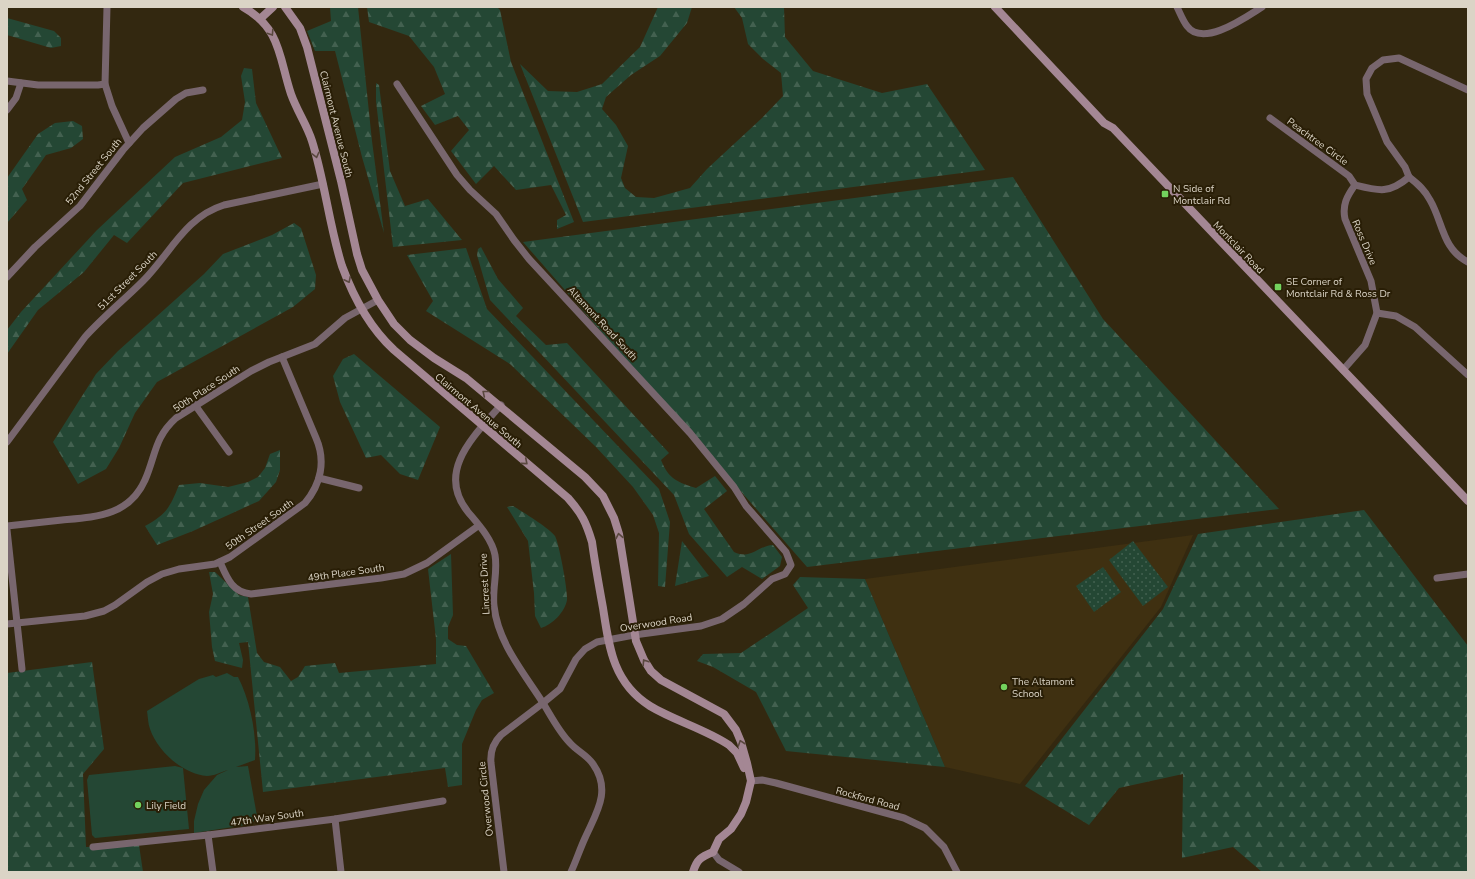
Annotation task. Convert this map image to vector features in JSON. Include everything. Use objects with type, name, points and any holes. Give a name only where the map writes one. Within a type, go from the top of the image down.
[{"type":"street","points":[[107,7],[105,84],[112,106],[129,143]]},
{"type":"street","name":"Clairmont Avenue South","points":[[243,7],[260,19],[278,46],[291,94],[313,142],[340,261],[347,279],[376,331],[387,344],[568,498],[580,511],[588,526],[592,542],[611,654],[617,669],[626,684],[637,696],[651,707],[729,745],[740,757],[751,781]]},
{"type":"street","points":[[260,19],[273,7]]},
{"type":"street","name":"Clairmont Avenue South","points":[[285,7],[300,28],[308,46],[358,258],[365,278],[378,300],[394,324],[410,340],[434,358],[466,378],[501,405],[597,489],[607,503],[614,518],[618,534],[634,635],[640,654],[647,666],[661,680],[724,714],[736,730],[747,762],[751,781],[746,802],[741,814],[731,828],[719,839],[713,852],[701,858],[696,864],[693,872]]},
{"type":"street","name":"Montclair Road","points":[[995,7],[1104,123],[1113,128],[1468,501]]},
{"type":"street","points":[[1177,7],[1187,27],[1195,32],[1208,35],[1235,23],[1262,7]]},
{"type":"street","points":[[1468,90],[1399,58],[1383,60],[1372,68],[1366,79],[1366,94],[1387,142],[1405,166],[1409,177],[1422,187],[1431,200],[1447,242],[1462,259],[1468,262]]},
{"type":"street","points":[[7,80],[21,84],[38,85],[105,84]]},
{"type":"street","points":[[7,110],[16,98],[21,84]]},
{"type":"street","name":"Altamont Road South","points":[[397,84],[462,182],[496,214],[529,259],[690,433],[734,487],[746,506],[786,552],[791,565],[785,574]]},
{"type":"street","name":"52nd Street South","points":[[7,277],[35,247],[80,206],[129,143],[176,99],[186,93],[203,90]]},
{"type":"street","name":"Peachtree Circle","points":[[1270,118],[1348,176],[1354,185]]},
{"type":"street","points":[[1354,185],[1376,190],[1391,189],[1399,186],[1409,177]]},
{"type":"street","name":"51st Street South","points":[[7,442],[85,337],[152,271],[192,223],[204,214],[224,205],[323,184]]},
{"type":"street","name":"Ross Drive","points":[[1354,185],[1346,198],[1343,210],[1345,219],[1371,281],[1377,313]]},
{"type":"street","name":"50th Place South","points":[[7,526],[102,516],[122,507],[133,498],[142,485],[156,445],[162,433],[176,418],[251,371],[315,344],[340,322],[378,300]]},
{"type":"street","points":[[1343,370],[1365,345],[1377,313],[1396,316],[1415,327],[1468,375]]},
{"type":"street","name":"50th Street South","points":[[7,624],[85,616],[98,613],[115,605],[147,582],[162,574],[179,569],[220,562],[235,554],[299,508],[310,498],[319,478],[322,458],[319,444],[282,357]]},
{"type":"street","name":"Lincrest Drive","points":[[501,405],[482,426],[461,454],[455,475],[456,489],[460,500],[489,541],[495,555],[496,565],[493,600],[495,616],[500,632],[507,647],[543,703]]},
{"type":"street","points":[[195,406],[229,452]]},
{"type":"street","points":[[319,478],[359,488]]},
{"type":"street","name":"49th Place South","points":[[220,562],[233,587],[242,592],[251,594],[382,578],[404,574],[427,563],[478,526]]},
{"type":"street","points":[[7,530],[22,669]]},
{"type":"street","name":"Overwood Road","points":[[543,703],[560,688],[576,659],[585,649],[597,642],[634,635],[701,626],[722,619],[744,604],[772,579],[785,574]]},
{"type":"street","points":[[1437,578],[1468,574]]},
{"type":"street","points":[[543,703],[570,743],[592,764],[598,774],[601,786],[602,798],[599,809],[581,845],[571,872]]},
{"type":"street","name":"Overwood Circle","points":[[504,872],[491,763],[492,750],[495,742],[501,735],[543,703]]},
{"type":"street","name":"Rockford Road","points":[[751,781],[762,780],[904,818],[924,828],[944,847],[957,872]]},
{"type":"street","name":"47th Way South","points":[[93,847],[208,836],[335,819],[444,801]]},
{"type":"street","points":[[335,819],[341,872]]},
{"type":"street","points":[[208,836],[213,872]]},
{"type":"street","points":[[713,852],[719,860],[735,871],[739,872]]},
{"type":"shaded area","name":"The Altamont School","points":[[1193,535],[1161,607],[1020,784],[945,767],[865,579]]},
{"type":"green space","points":[[330,7],[358,7],[372,141],[384,233],[362,157],[335,51],[315,51],[307,31],[331,21]]},
{"type":"green space","points":[[367,7],[497,7],[500,10],[511,62],[574,222],[557,229],[557,220],[566,215],[551,185],[516,190],[494,166],[476,184],[451,151],[469,130],[458,116],[435,125],[421,106],[445,94],[434,67],[409,36],[369,22]]},
{"type":"green space","points":[[658,7],[692,7],[687,23],[660,56],[631,75],[606,97],[602,109],[616,125],[628,146],[621,178],[625,188],[636,197],[654,198],[690,188],[707,169],[762,118],[783,96],[781,73],[763,59],[748,44],[742,18],[734,7],[784,7],[785,37],[813,71],[882,93],[927,84],[985,170],[583,222],[520,64],[548,91],[577,92],[602,84],[640,47]]},
{"type":"green space","points":[[7,18],[54,31],[61,38],[61,46],[51,48],[7,35]]},
{"type":"green space","points":[[244,68],[252,69],[256,103],[282,158],[183,183],[127,243],[114,235],[84,272],[38,310],[7,354],[7,330],[21,312],[97,230],[175,157],[221,137],[242,120],[245,102],[241,76]]},
{"type":"green space","points":[[376,83],[379,85],[390,171],[405,206],[428,199],[462,240],[393,247],[376,101]]},
{"type":"green space","points":[[73,121],[82,126],[83,139],[71,148],[46,155],[22,189],[27,200],[7,223],[7,178],[38,134],[55,123]]},
{"type":"green space","points":[[1013,177],[1103,319],[1279,509],[807,567],[523,242]]},
{"type":"green space","points":[[294,223],[301,228],[316,275],[315,289],[293,307],[157,382],[135,413],[119,448],[106,469],[78,484],[53,442],[96,374],[118,351],[204,274],[223,254],[272,235]]},
{"type":"green space","points":[[481,247],[498,279],[523,308],[516,316],[546,345],[567,343],[669,453],[661,460],[667,472],[671,476],[679,482],[696,488],[715,476],[727,491],[704,509],[734,552],[740,554],[750,554],[767,546],[773,545],[782,557],[780,566],[762,579],[742,567],[727,577],[689,534],[674,495],[490,300],[477,255],[478,249]]},
{"type":"green space","points":[[466,248],[487,309],[659,489],[670,522],[665,587],[658,586],[659,533],[653,515],[633,487],[596,447],[510,364],[426,311],[433,301],[407,255]]},
{"type":"green space","points":[[354,354],[440,427],[418,480],[400,474],[381,455],[366,458],[340,402],[333,376],[343,359]]},
{"type":"green space","points":[[280,450],[280,470],[276,482],[259,501],[193,531],[157,545],[145,526],[163,514],[173,499],[179,485],[200,483],[228,487],[248,482],[258,477],[265,468],[270,454]]},
{"type":"green space","points":[[513,506],[536,520],[552,533],[555,536],[559,548],[565,578],[567,595],[566,605],[557,617],[549,624],[541,628],[535,616],[528,541],[507,507]]},
{"type":"green space","points":[[1364,510],[1468,646],[1468,872],[1262,872],[1233,847],[1182,858],[1183,774],[1119,788],[1089,825],[1025,786],[1163,609],[1198,534]]},
{"type":"green space","points":[[682,541],[709,576],[675,586]]},
{"type":"green space","points":[[1133,541],[1168,587],[1143,606],[1109,560]]},
{"type":"green space","points":[[451,554],[453,615],[448,627],[448,639],[457,645],[466,646],[494,693],[482,700],[476,710],[462,744],[462,785],[448,787],[445,768],[263,792],[248,642],[239,643],[243,660],[242,668],[215,661],[212,647],[209,612],[213,594],[209,572],[215,572],[239,595],[248,597],[257,653],[264,662],[280,667],[291,681],[298,677],[305,666],[335,663],[339,673],[436,664],[436,639],[428,569]]},
{"type":"green space","points":[[1103,567],[1121,592],[1094,612],[1076,586]]},
{"type":"green space","points":[[800,577],[865,579],[945,767],[786,751],[756,692],[713,667],[697,661],[703,654],[741,653],[808,608],[793,585]]},
{"type":"green space","points":[[92,662],[104,749],[83,774],[86,847],[139,845],[143,872],[7,872],[7,673]]},
{"type":"green space","points":[[227,673],[234,677],[238,677],[246,696],[252,717],[255,739],[255,760],[236,767],[248,766],[257,816],[252,824],[194,833],[194,821],[198,804],[204,790],[217,775],[228,770],[215,775],[207,776],[189,771],[172,760],[154,738],[149,727],[147,711],[199,679],[213,675],[216,677]]},
{"type":"green space","name":"Lily Field","points":[[175,766],[183,768],[189,829],[95,838],[92,835],[87,780],[89,775]]},
{"type":"place","name":"N Side of Montclair Rd","points":[[1165,194]]},
{"type":"place","name":"SE Corner of Montclair Rd & Ross Dr","points":[[1278,287]]},
{"type":"place","name":"The Altamont School","points":[[1004,687]]},
{"type":"place","name":"Lily Field","points":[[138,805]]}]
